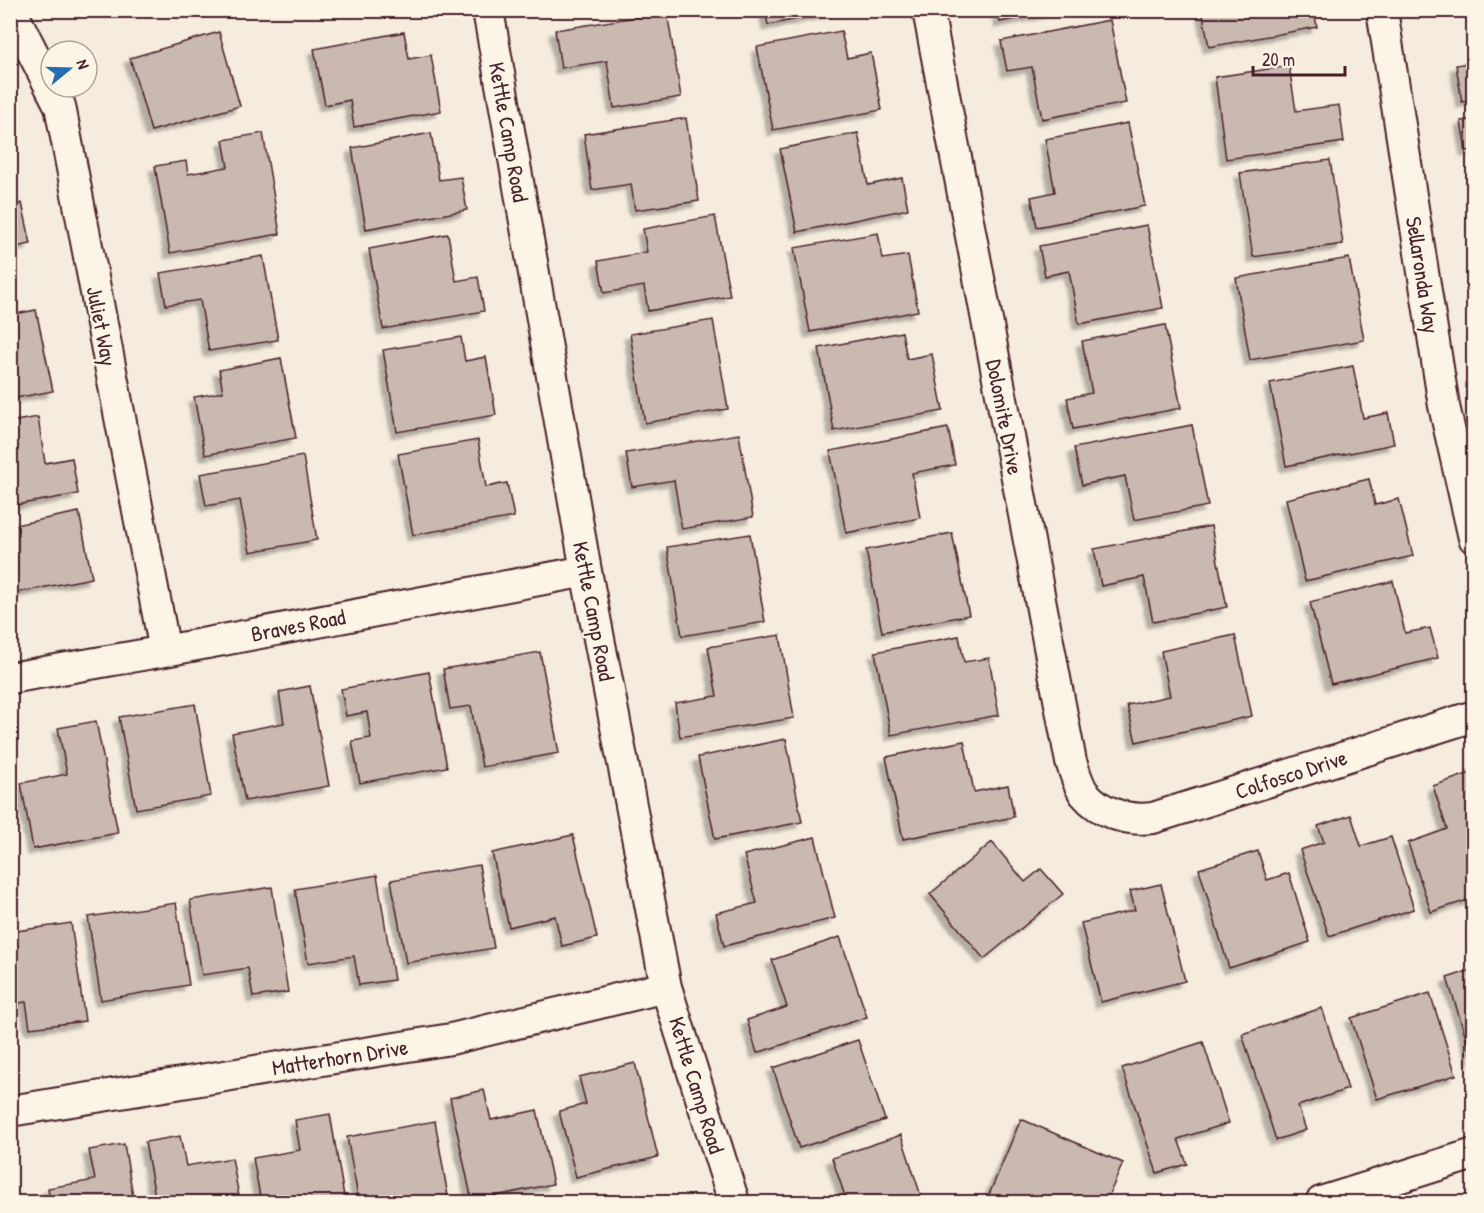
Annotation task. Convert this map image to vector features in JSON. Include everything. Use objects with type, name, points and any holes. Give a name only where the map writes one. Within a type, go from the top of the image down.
[{"type":"street","name":"Juliet Way","points":[[11,10],[60,106],[165,651]]},
{"type":"street","name":"Kettle Camp Road","points":[[488,10],[586,571],[666,987],[734,1203]]},
{"type":"street","name":"Dolomite Drive","points":[[928,10],[1071,762],[1084,793],[1107,811]]},
{"type":"street","name":"Sellaronda Way","points":[[1382,10],[1444,406],[1473,538]]},
{"type":"street","name":"Braves Road","points":[[10,678],[586,571]]},
{"type":"street","name":"Colfosco Drive","points":[[1107,811],[1129,818],[1153,818],[1473,716]]},
{"type":"street","name":"Matterhorn Drive","points":[[10,1111],[452,1039],[666,987]]},
{"type":"street","points":[[1321,1203],[1473,1154]]},
{"type":"building","points":[[765,10],[841,10],[768,25]]},
{"type":"building","points":[[998,10],[1062,10],[1000,22]]},
{"type":"building","points":[[1202,10],[1314,10],[1317,27],[1209,47]]},
{"type":"building","points":[[667,12],[681,97],[614,108],[607,61],[561,68],[555,30]]},
{"type":"building","points":[[1110,20],[1126,103],[1042,119],[1032,67],[1007,71],[1001,41]]},
{"type":"building","points":[[841,31],[847,58],[871,53],[882,110],[773,130],[757,47]]},
{"type":"building","points":[[219,32],[240,106],[151,131],[130,58]]},
{"type":"building","points":[[404,32],[409,59],[431,55],[441,111],[354,127],[350,100],[325,105],[314,49]]},
{"type":"building","points":[[1474,62],[1474,100],[1462,102],[1456,65]]},
{"type":"building","points":[[1289,66],[1296,111],[1339,105],[1344,142],[1226,159],[1215,77]]},
{"type":"building","points":[[686,118],[699,201],[635,210],[631,184],[592,190],[584,134]]},
{"type":"building","points":[[1474,119],[1474,150],[1466,151],[1461,121]]},
{"type":"building","points":[[1128,123],[1145,206],[1037,227],[1031,197],[1055,192],[1045,139]]},
{"type":"building","points":[[263,133],[280,234],[170,253],[155,166],[186,161],[188,174],[228,167],[223,140]]},
{"type":"building","points":[[431,133],[439,180],[461,177],[467,210],[366,229],[352,148]]},
{"type":"building","points":[[858,133],[868,185],[902,178],[908,209],[797,232],[780,149]]},
{"type":"building","points":[[1330,160],[1343,244],[1253,257],[1240,173]]},
{"type":"building","points":[[22,203],[31,244],[10,248],[10,206]]},
{"type":"building","points":[[715,216],[730,296],[648,311],[644,286],[604,293],[598,261],[647,252],[643,229]]},
{"type":"building","points":[[1147,225],[1163,308],[1079,324],[1069,271],[1045,276],[1039,246]]},
{"type":"building","points":[[878,233],[883,259],[908,255],[918,311],[810,332],[794,248]]},
{"type":"building","points":[[448,234],[456,281],[478,277],[484,311],[383,329],[369,249]]},
{"type":"building","points":[[263,256],[278,340],[209,351],[200,300],[166,305],[160,273]]},
{"type":"building","points":[[1349,258],[1364,340],[1250,360],[1236,278]]},
{"type":"building","points":[[36,310],[53,391],[10,399],[10,315]]},
{"type":"building","points":[[713,320],[728,409],[645,423],[630,334]]},
{"type":"building","points":[[1165,325],[1181,408],[1073,429],[1067,398],[1092,393],[1082,341]]},
{"type":"building","points":[[902,332],[907,359],[932,354],[943,411],[834,431],[819,348]]},
{"type":"building","points":[[461,337],[465,361],[486,357],[496,415],[397,432],[383,350]]},
{"type":"building","points":[[281,358],[296,438],[205,455],[194,397],[223,392],[219,370]]},
{"type":"building","points":[[1353,366],[1363,418],[1388,413],[1394,444],[1286,466],[1270,383]]},
{"type":"building","points":[[38,417],[45,463],[72,458],[78,494],[10,506],[10,422]]},
{"type":"building","points":[[1192,425],[1208,506],[1134,520],[1125,476],[1082,485],[1074,448]]},
{"type":"building","points":[[948,428],[955,465],[912,473],[920,518],[846,533],[830,451]]},
{"type":"building","points":[[739,434],[753,517],[682,529],[674,480],[632,487],[626,453]]},
{"type":"building","points":[[478,440],[486,487],[507,483],[514,517],[413,535],[398,454]]},
{"type":"building","points":[[303,456],[317,540],[250,552],[240,500],[206,506],[200,474]]},
{"type":"building","points":[[1369,479],[1375,505],[1399,499],[1413,556],[1305,581],[1286,499]]},
{"type":"building","points":[[79,512],[92,578],[10,594],[10,526]]},
{"type":"building","points":[[1211,526],[1227,607],[1153,622],[1144,577],[1101,586],[1094,549]]},
{"type":"building","points":[[952,533],[969,615],[882,632],[866,550]]},
{"type":"building","points":[[750,534],[765,622],[682,636],[667,547]]},
{"type":"building","points":[[1393,581],[1405,633],[1430,628],[1438,658],[1331,684],[1310,602]]},
{"type":"building","points":[[780,635],[794,718],[680,737],[675,703],[717,696],[708,647]]},
{"type":"building","points":[[1235,635],[1252,716],[1136,742],[1127,705],[1170,696],[1161,651]]},
{"type":"building","points":[[959,636],[964,662],[989,658],[999,715],[891,735],[875,652]]},
{"type":"building","points":[[540,652],[559,753],[482,767],[471,706],[450,709],[443,669]]},
{"type":"building","points":[[429,672],[447,767],[360,783],[352,741],[371,738],[367,712],[346,716],[341,689]]},
{"type":"building","points":[[310,686],[329,786],[245,801],[232,733],[284,723],[279,692]]},
{"type":"building","points":[[195,704],[211,796],[136,809],[119,717]]},
{"type":"building","points":[[96,721],[118,833],[33,849],[21,783],[67,774],[58,728]]},
{"type":"building","points":[[786,739],[802,822],[715,839],[698,757]]},
{"type":"building","points":[[964,741],[974,792],[1008,785],[1014,817],[903,839],[886,757]]},
{"type":"building","points":[[1473,772],[1474,898],[1431,912],[1408,843],[1447,829],[1433,786]]},
{"type":"building","points":[[1351,815],[1361,846],[1391,837],[1414,909],[1329,936],[1300,850],[1324,842],[1318,826]]},
{"type":"building","points":[[573,835],[597,938],[562,946],[555,916],[509,927],[492,853]]},
{"type":"building","points":[[815,837],[835,918],[724,946],[716,913],[757,903],[744,855]]},
{"type":"building","points":[[992,842],[1025,882],[1041,869],[1063,894],[984,959],[930,894]]},
{"type":"building","points":[[1258,851],[1267,880],[1289,873],[1310,942],[1229,968],[1199,869]]},
{"type":"building","points":[[479,865],[494,948],[406,963],[391,880]]},
{"type":"building","points":[[377,875],[394,980],[359,985],[354,956],[308,963],[295,889]]},
{"type":"building","points":[[1161,884],[1185,981],[1101,1002],[1081,923],[1135,910],[1130,891]]},
{"type":"building","points":[[272,887],[288,992],[253,997],[248,968],[202,975],[190,900]]},
{"type":"building","points":[[176,903],[189,985],[101,1000],[88,917]]},
{"type":"building","points":[[71,923],[85,1021],[30,1028],[26,1002],[10,1004],[10,932]]},
{"type":"building","points":[[840,937],[867,1017],[757,1053],[747,1020],[787,1007],[772,960]]},
{"type":"building","points":[[1474,969],[1474,1059],[1473,1059],[1447,978]]},
{"type":"building","points":[[1430,993],[1456,1075],[1377,1099],[1351,1018]]},
{"type":"building","points":[[1322,1008],[1348,1089],[1298,1106],[1306,1130],[1276,1140],[1242,1034]]},
{"type":"building","points":[[858,1040],[885,1120],[799,1148],[773,1068]]},
{"type":"building","points":[[1203,1042],[1229,1123],[1178,1139],[1187,1164],[1157,1173],[1122,1068]]},
{"type":"building","points":[[635,1063],[658,1157],[576,1177],[559,1111],[586,1104],[579,1077]]},
{"type":"building","points":[[484,1090],[491,1120],[537,1110],[553,1184],[472,1201],[450,1098]]},
{"type":"building","points":[[330,1114],[345,1202],[261,1202],[253,1158],[300,1150],[295,1120]]},
{"type":"building","points":[[1021,1119],[1123,1163],[1106,1202],[1002,1202],[988,1197]]},
{"type":"building","points":[[435,1121],[449,1202],[359,1202],[347,1137]]},
{"type":"building","points":[[901,1135],[923,1202],[847,1202],[832,1158]]},
{"type":"building","points":[[180,1136],[186,1166],[232,1158],[240,1202],[156,1202],[145,1142]]},
{"type":"building","points":[[124,1144],[134,1202],[50,1202],[48,1188],[95,1180],[89,1150]]}]
